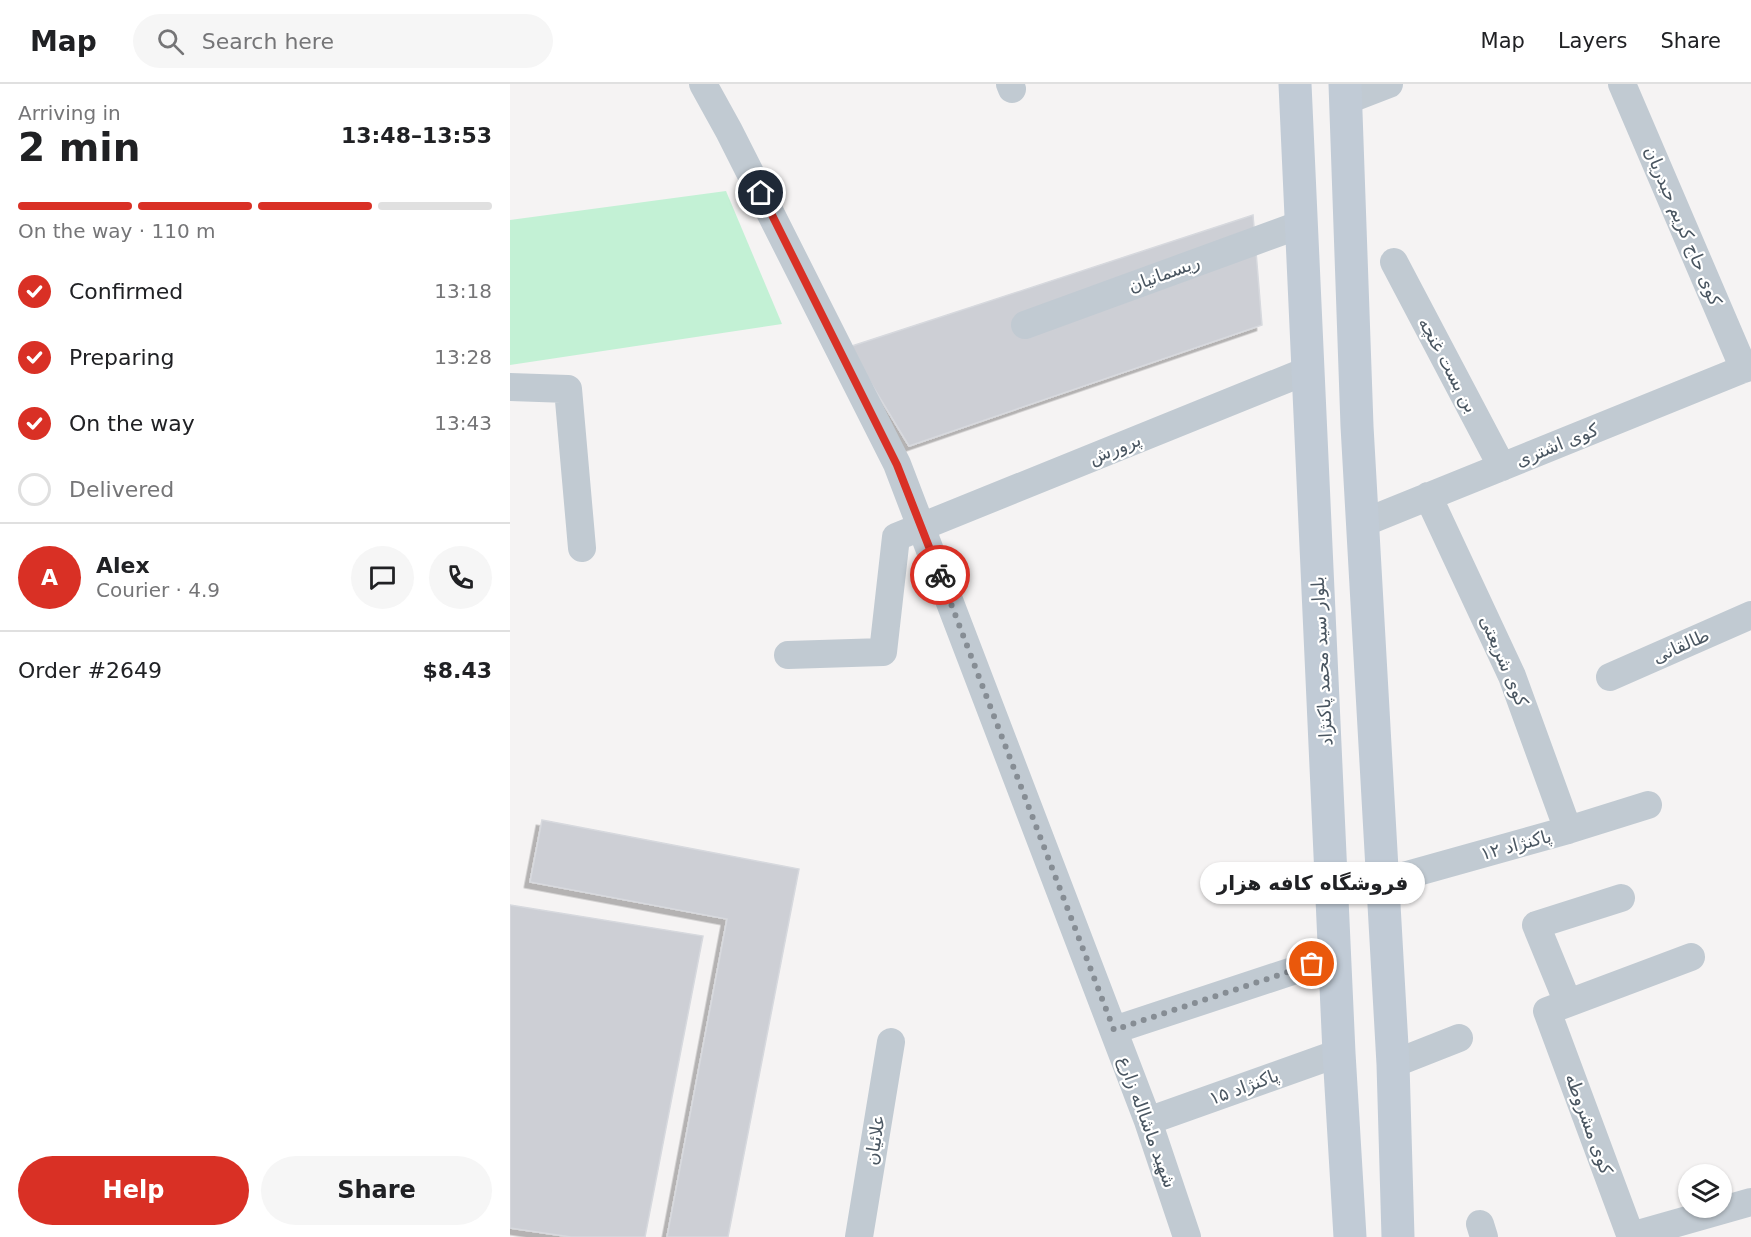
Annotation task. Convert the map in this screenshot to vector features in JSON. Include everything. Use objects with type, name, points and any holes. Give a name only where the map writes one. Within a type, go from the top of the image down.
[{"type":"main road","name":"بلوار سید محمد پاکنژاد","points":[[1296,84],[1339,1053],[1350,1237]]},
{"type":"main road","points":[[1345,93],[1357,426],[1393,1064],[1398,1237]]},
{"type":"main road","points":[[1337,998],[1388,990]]},
{"type":"street","name":"شهید ماشااله زارع","points":[[703,84],[729,131],[897,465],[1149,1121],[1187,1237]]},
{"type":"street","points":[[1345,93],[1389,84]]},
{"type":"street","name":"کوی حاج کریم حیدریان","points":[[1622,84],[1747,367]]},
{"type":"street","name":"ریسمانیان","points":[[1025,325],[1302,224]]},
{"type":"street","name":"بن بست غنچه","points":[[1394,262],[1502,467]]},
{"type":"street","name":"کوی اشتری","points":[[1363,523],[1747,367]]},
{"type":"street","name":"پرورش","points":[[788,655],[883,652],[896,537],[1309,370]]},
{"type":"street","points":[[510,387],[568,389],[582,548]]},
{"type":"street","name":"کوی شریعتی","points":[[1428,496],[1512,676],[1569,830]]},
{"type":"street","name":"طالقانی","points":[[1610,677],[1751,615]]},
{"type":"street","name":"پاکنژاد ۱۲","points":[[1382,882],[1569,830],[1648,805]]},
{"type":"street","name":"کوی مشروطه","points":[[1621,898],[1536,925],[1558,1007],[1631,1237]]},
{"type":"street","points":[[1114,1030],[1335,957]]},
{"type":"street","points":[[1558,1007],[1691,957]]},
{"type":"street","points":[[1393,1064],[1459,1038]]},
{"type":"street","name":"علائیان","points":[[859,1237],[891,1042]]},
{"type":"street","name":"پاکنژاد ۱۵","points":[[1149,1121],[1339,1053]]},
{"type":"street","points":[[1631,1237],[1751,1202]]},
{"type":"green space","points":[[726,191],[782,324],[510,365],[510,220]]},
{"type":"building","points":[[1253,215],[1262,325],[909,446],[849,347]]},
{"type":"building","points":[[542,820],[799,869],[728,1237],[667,1237],[727,919],[530,882]]},
{"type":"building","points":[[510,905],[703,936],[645,1237],[571,1237],[510,1228]]},
{"type":"way so far","points":[[940,575],[1114,1030],[1312,964]]},
{"type":"place","name":"فروشگاه کافه هزار","points":[[1312,964]]},
{"type":"route","points":[[761,193],[897,465],[940,575]]}]
